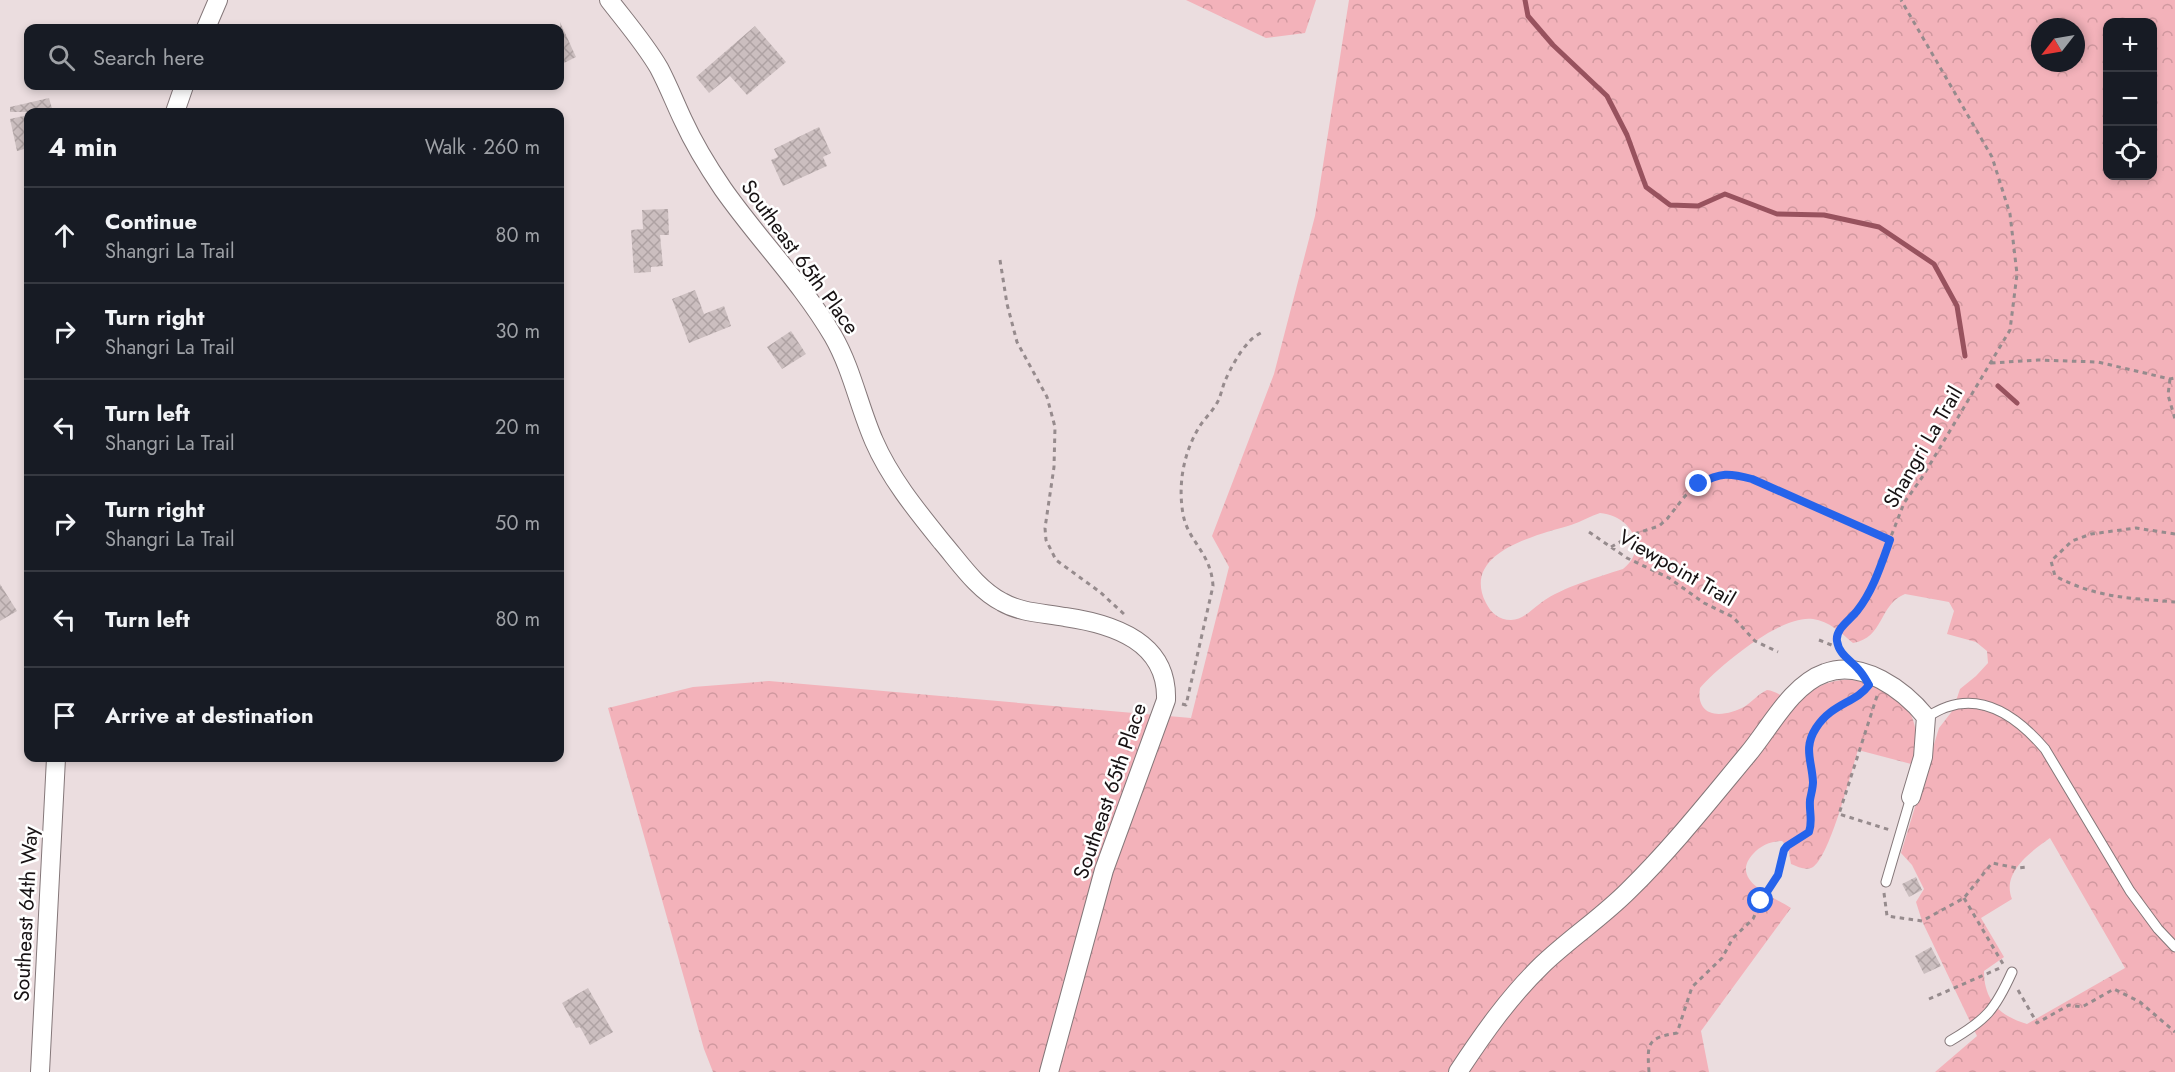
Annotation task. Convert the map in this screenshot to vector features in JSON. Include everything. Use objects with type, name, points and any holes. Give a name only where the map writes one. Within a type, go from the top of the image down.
[{"type":"street","points":[[208,24],[218,0]]},
{"type":"street","name":"Southeast 65th Place","points":[[609,0],[660,69],[684,124],[723,188],[832,335],[848,367],[874,442],[891,473],[936,534],[981,586],[1002,603],[1026,611],[1086,621],[1136,639],[1148,648],[1159,662],[1166,683],[1166,700],[1104,870],[1049,1072]]},
{"type":"street","points":[[176,108],[183,90]]},
{"type":"street","points":[[1458,1072],[1501,1011],[1524,984],[1542,965],[1631,889],[1760,740],[1792,697],[1822,674],[1835,669],[1860,672],[1883,681],[1903,693],[1926,717],[1923,758],[1911,797]]},
{"type":"street","name":"Southeast 64th Way","points":[[40,1072],[56,762]]},
{"type":"lane","points":[[1926,717],[1947,707],[1974,703],[1989,706],[2004,713],[2033,735],[2045,749],[2130,891],[2153,923],[2175,947]]},
{"type":"lane","points":[[1886,882],[1911,797]]},
{"type":"lane","points":[[1950,1041],[1984,1019],[2000,996],[2011,974]]},
{"type":"path","name":"Shangri La Trail","points":[[1839,648],[1836,637],[1865,597],[1880,567],[1904,503],[2010,330],[2017,274],[2010,214],[1992,157],[1901,0]]},
{"type":"path","points":[[1000,260],[1007,304],[1017,342],[1047,397],[1055,427],[1054,467],[1046,518],[1047,540],[1056,560],[1100,592],[1126,616]]},
{"type":"path","points":[[1166,700],[1186,705],[1213,586],[1212,571],[1184,518],[1180,496],[1182,473],[1188,450],[1198,428],[1217,403],[1227,378],[1248,342],[1264,331]]},
{"type":"path","points":[[1991,363],[2038,360],[2098,362],[2173,378],[2168,395],[2175,419]]},
{"type":"path","points":[[1611,548],[1634,534],[1659,526],[1685,496],[1699,484],[1720,474],[1732,473],[1752,479],[1890,540]]},
{"type":"path","points":[[2175,534],[2136,528],[2091,534],[2072,541],[2051,561],[2055,576],[2097,594],[2130,600],[2175,602]]},
{"type":"path","name":"Viewpoint Trail","points":[[1589,532],[1632,561],[1669,578],[1704,603],[1733,617],[1755,641],[1778,652]]},
{"type":"path","points":[[1648,1072],[1647,1050],[1651,1041],[1660,1036],[1677,1034],[1692,987],[1722,958],[1733,938],[1753,919],[1765,892],[1778,875],[1787,846],[1809,832],[1812,824],[1810,805],[1813,781],[1808,759],[1809,742],[1815,729],[1826,714],[1863,692],[1869,685],[1839,648],[1819,640]]},
{"type":"path","points":[[1883,681],[1839,814],[1900,834]]},
{"type":"path","points":[[1886,882],[1883,897],[1887,916],[1922,921],[1964,898],[1992,863],[2017,868],[2027,867]]},
{"type":"path","points":[[1929,999],[2004,966],[1964,898]]},
{"type":"path","points":[[2011,974],[2037,1023],[2069,1005],[2082,1007],[2114,989],[2140,1002],[2175,1032]]},
{"type":"green space","points":[[1186,0],[1316,0],[1305,33],[1266,38]]},
{"type":"green space","points":[[1349,0],[2175,0],[2175,1072],[1935,1072],[1977,1036],[1922,921],[1916,902],[1924,889],[1912,865],[1901,853],[1939,728],[1953,710],[1960,689],[1988,663],[1987,651],[1976,642],[1947,634],[1954,611],[1949,602],[1905,594],[1890,605],[1871,635],[1863,640],[1853,643],[1824,622],[1813,619],[1785,624],[1736,655],[1700,688],[1703,707],[1712,713],[1722,714],[1744,707],[1767,690],[1799,704],[1809,693],[1822,685],[1845,680],[1859,681],[1890,694],[1906,706],[1915,727],[1916,742],[1915,765],[1858,750],[1833,831],[1820,860],[1813,867],[1805,869],[1791,864],[1788,847],[1782,841],[1762,846],[1747,863],[1746,872],[1749,879],[1764,892],[1791,908],[1701,1031],[1709,1072],[713,1072],[704,1049],[608,708],[693,687],[769,681],[1191,718],[1229,567],[1212,536],[1274,374],[1315,216]],"holes":[[[1600,513],[1620,520],[1633,534],[1635,552],[1631,561],[1623,569],[1560,592],[1515,620],[1499,617],[1490,610],[1481,585],[1484,571],[1493,559],[1506,549],[1523,541]],[[2050,838],[2125,968],[2027,1024],[2009,1017],[1990,999],[1984,971],[2004,957],[1981,918],[2012,899],[2010,889],[2014,871],[2027,856]]]},
{"type":"building","points":[[755,26],[786,62],[747,95],[730,76],[709,93],[696,77]]},
{"type":"building","points":[[564,31],[576,57],[564,63]]},
{"type":"building","points":[[49,98],[52,108],[24,108],[24,112],[10,112],[10,107]]},
{"type":"building","points":[[24,116],[24,149],[17,151],[10,119]]},
{"type":"building","points":[[819,127],[831,153],[823,157],[827,166],[783,186],[771,160],[778,157],[774,149]]},
{"type":"building","points":[[668,209],[669,235],[660,235],[663,266],[651,267],[651,272],[634,273],[631,230],[643,229],[642,210]]},
{"type":"building","points":[[695,290],[704,314],[724,306],[731,326],[689,343],[672,299]]},
{"type":"building","points":[[791,331],[806,354],[782,369],[767,347]]},
{"type":"building","points":[[0,584],[17,611],[0,621]]},
{"type":"building","points":[[1916,877],[1922,890],[1909,897],[1902,884]]},
{"type":"building","points":[[1931,947],[1941,966],[1924,974],[1915,956]]},
{"type":"building","points":[[588,988],[613,1032],[590,1045],[580,1027],[576,1028],[562,1003]]},
{"type":"waterway","points":[[1525,0],[1528,16],[1553,45],[1607,96],[1627,135],[1646,187],[1670,205],[1698,206],[1725,194],[1777,214],[1824,215],[1879,227],[1934,264],[1957,306],[1965,356]]},
{"type":"waterway","points":[[1998,386],[2017,403]]},
{"type":"route","points":[[1699,484],[1720,474],[1732,473],[1752,479],[1890,540],[1873,583],[1857,610],[1836,637],[1842,654],[1858,668],[1869,685],[1863,692],[1826,714],[1811,736],[1808,759],[1813,781],[1810,797],[1812,824],[1809,832],[1792,842],[1784,850],[1778,875],[1761,901]]}]
